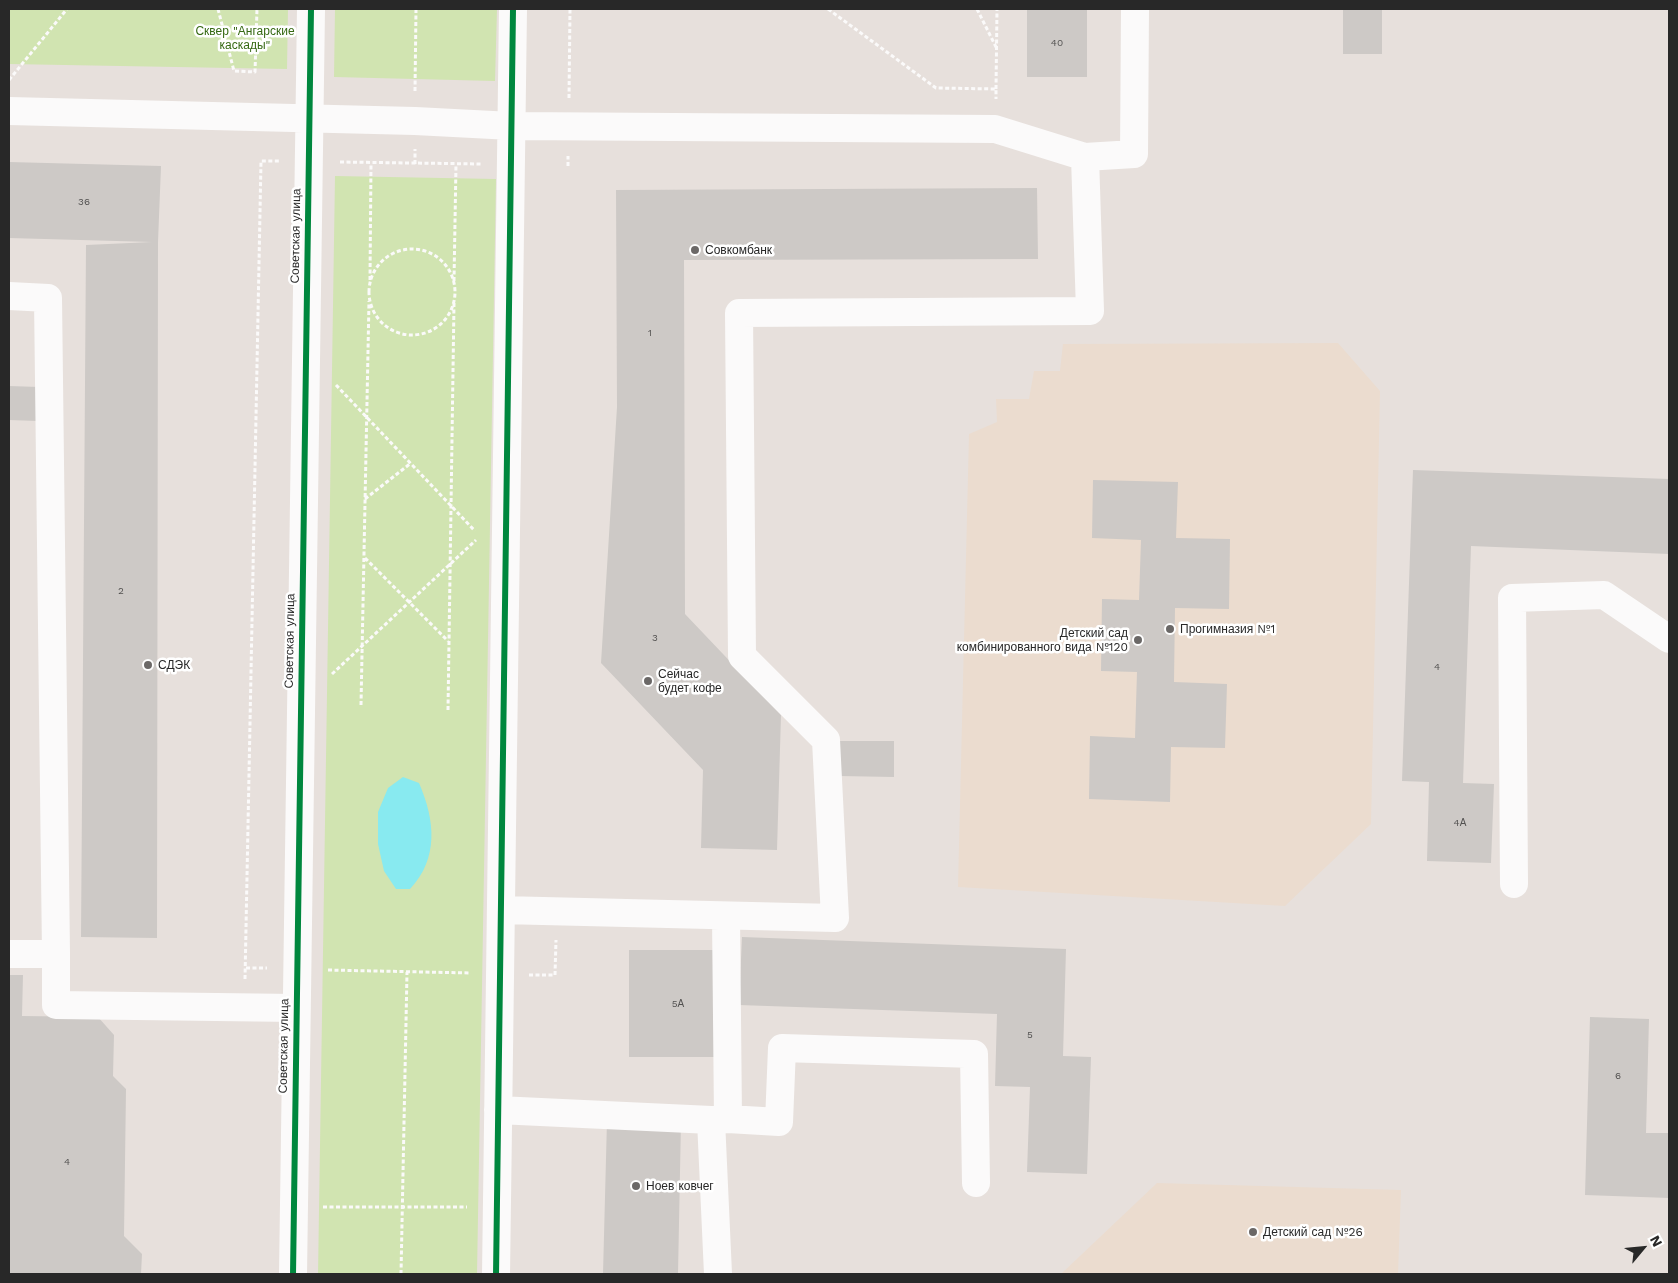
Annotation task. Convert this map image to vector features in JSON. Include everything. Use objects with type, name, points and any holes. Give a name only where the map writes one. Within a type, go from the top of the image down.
[{"type":"street","name":"Советская улица","points":[[293,1274],[311,9]]},
{"type":"street","points":[[496,1274],[513,9]]},
{"type":"street","points":[[9,111],[415,121],[512,126],[995,129],[1085,156],[1134,154],[1134,9]]},
{"type":"street","points":[[501,910],[836,918],[826,740],[742,656],[739,313],[1090,311],[1085,156]]},
{"type":"street","points":[[9,296],[48,298],[56,1005],[296,1008]]},
{"type":"street","points":[[1514,884],[1512,598],[1604,595],[1669,639]]},
{"type":"street","points":[[718,1274],[719,1119],[726,916]]},
{"type":"street","points":[[9,954],[56,954]]},
{"type":"street","points":[[498,1110],[779,1122],[782,1048],[974,1054],[976,1183]]},
{"type":"path","points":[[9,80],[67,9]]},
{"type":"path","points":[[218,9],[234,71],[255,72],[257,9]]},
{"type":"path","points":[[415,121],[416,9]]},
{"type":"path","points":[[568,166],[570,9]]},
{"type":"path","points":[[828,9],[936,88]]},
{"type":"path","points":[[977,9],[996,48]]},
{"type":"path","points":[[996,89],[997,9]]},
{"type":"path","points":[[245,1007],[261,161],[280,161]]},
{"type":"path","points":[[340,162],[490,164]]},
{"type":"path","points":[[362,705],[372,163]]},
{"type":"path","points":[[448,710],[456,164]]},
{"type":"path","points":[[370,281],[379,263],[395,251],[416,248],[434,253],[448,266],[454,284]]},
{"type":"path","points":[[369,301],[378,320],[394,332],[414,336],[432,332],[447,319],[454,303]]},
{"type":"path","points":[[330,676],[481,536],[334,383]]},
{"type":"path","points":[[365,499],[411,463]]},
{"type":"path","points":[[364,558],[449,642]]},
{"type":"path","points":[[246,968],[271,968]]},
{"type":"path","points":[[327,970],[480,974]]},
{"type":"path","points":[[401,1274],[407,972]]},
{"type":"path","points":[[528,975],[554,975]]},
{"type":"path","points":[[322,1208],[474,1208]]},
{"type":"shaded area","name":"Прогимназия №1","points":[[1338,343],[1380,391],[1371,824],[1285,906],[958,887],[969,434],[997,422],[996,399],[1029,399],[1034,371],[1060,371],[1063,344]]},
{"type":"shaded area","name":"Детский сад №26","points":[[1157,1183],[1401,1190],[1398,1274],[1061,1274]]},
{"type":"green space","name":"Сквер \"Ангарские каскады\"","points":[[9,9],[288,9],[287,69],[9,64]]},
{"type":"green space","points":[[335,9],[497,9],[495,81],[334,77]]},
{"type":"green space","points":[[335,176],[496,179],[477,1274],[318,1274]]},
{"type":"water","points":[[403,777],[419,783],[428,811],[431,838],[430,852],[426,865],[419,877],[410,889],[396,889],[384,871],[378,844],[378,812],[388,788]]},
{"type":"building","points":[[1027,9],[1087,9],[1087,77],[1027,77]]},
{"type":"building","points":[[1343,9],[1382,9],[1382,54],[1343,54]]},
{"type":"building","points":[[9,162],[161,166],[158,242],[157,938],[81,937],[86,245],[152,242],[9,238]]},
{"type":"building","points":[[1037,188],[1038,259],[684,260],[685,614],[781,715],[777,850],[701,848],[703,770],[601,663],[617,407],[616,190]]},
{"type":"building","points":[[9,386],[39,387],[38,421],[9,420]]},
{"type":"building","points":[[1413,470],[1669,479],[1669,554],[1471,546],[1463,783],[1494,784],[1491,863],[1427,861],[1429,782],[1402,781]]},
{"type":"building","name":"Детский сад комбинированного вида №120","points":[[1093,480],[1178,482],[1176,538],[1230,539],[1229,609],[1175,608],[1174,682],[1227,684],[1225,748],[1171,747],[1170,802],[1089,799],[1090,736],[1135,738],[1137,672],[1101,671],[1102,599],[1139,600],[1141,540],[1092,538]]},
{"type":"building","points":[[840,741],[894,741],[894,777],[839,776]]},
{"type":"building","points":[[742,937],[1066,949],[1063,1056],[1091,1057],[1087,1174],[1027,1172],[1030,1087],[995,1086],[997,1014],[739,1005]]},
{"type":"building","points":[[629,950],[727,950],[727,1057],[629,1057]]},
{"type":"building","points":[[9,975],[23,975],[22,1016],[98,1017],[114,1035],[113,1076],[126,1089],[124,1236],[142,1254],[141,1274],[9,1274]]},
{"type":"building","points":[[1590,1017],[1649,1019],[1646,1133],[1669,1133],[1669,1198],[1585,1195]]},
{"type":"building","points":[[607,1120],[681,1121],[678,1274],[603,1274]]},
{"type":"cycle path","points":[[293,1274],[311,9]]},
{"type":"cycle path","points":[[496,1274],[513,9]]},
{"type":"place","name":"Совкомбанк","points":[[695,250]]},
{"type":"place","name":"Прогимназия №1","points":[[1170,629]]},
{"type":"place","name":"Детский сад комбинированного вида №120","points":[[1138,640]]},
{"type":"place","name":"СДЭК","points":[[148,665]]},
{"type":"place","name":"Сейчас будет кофе","points":[[648,681]]},
{"type":"place","name":"Ноев ковчег","points":[[636,1186]]},
{"type":"place","name":"Детский сад №26","points":[[1253,1232]]}]
